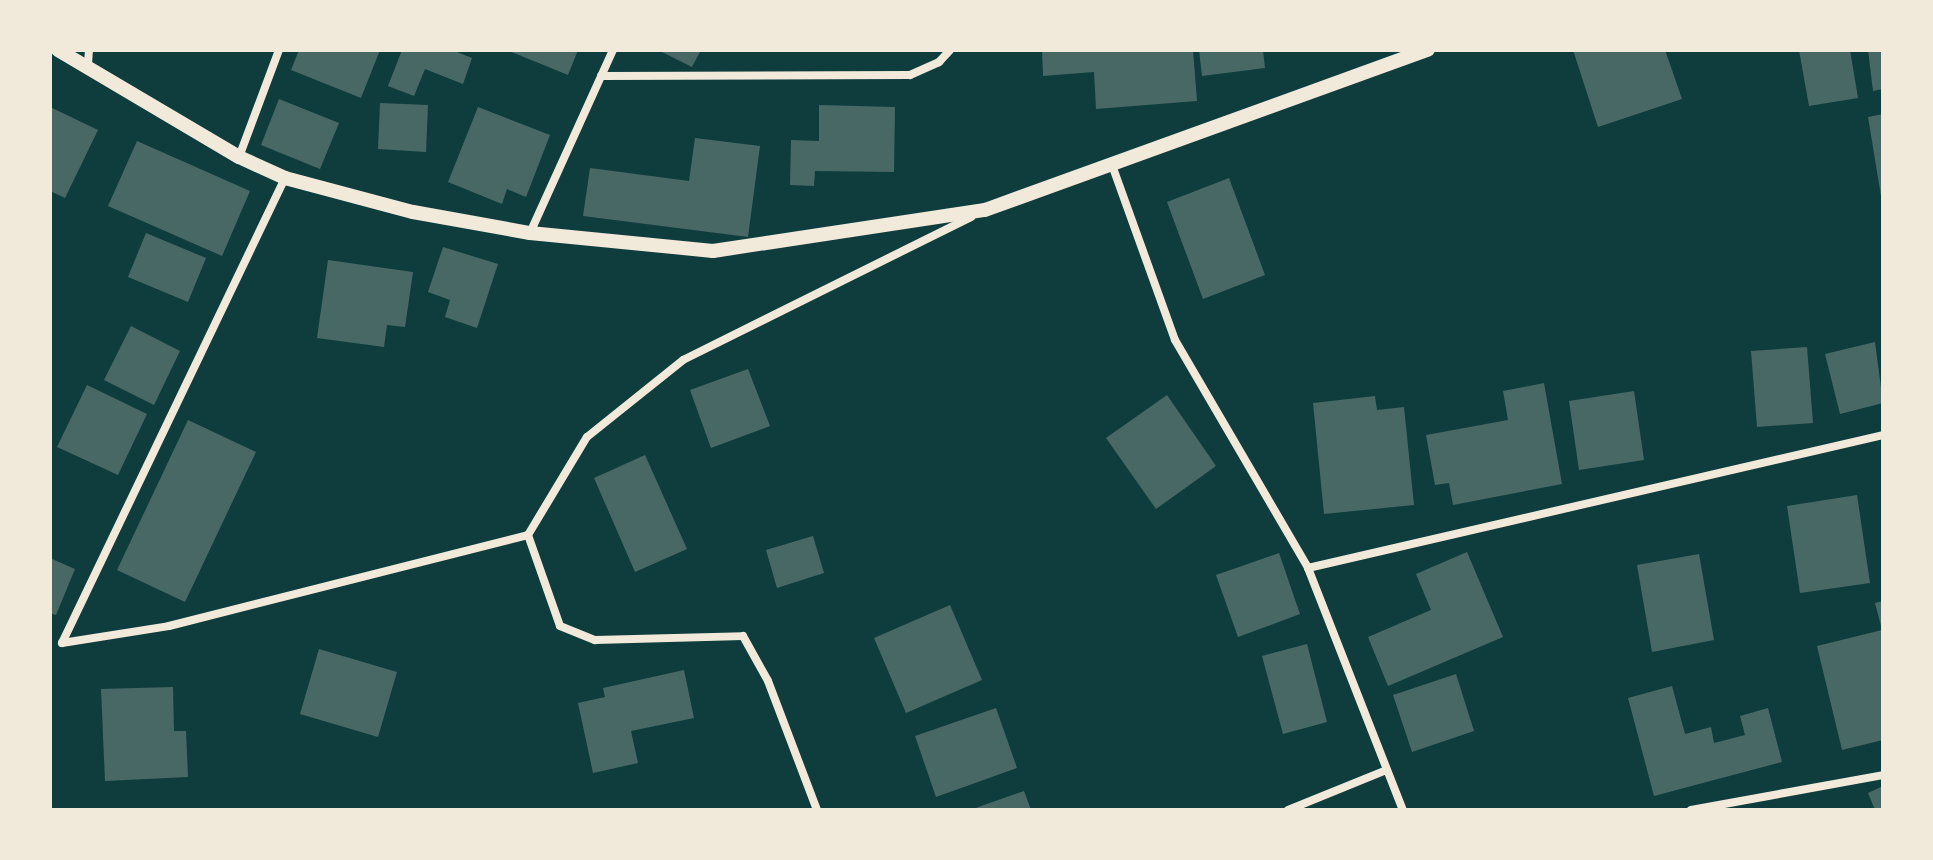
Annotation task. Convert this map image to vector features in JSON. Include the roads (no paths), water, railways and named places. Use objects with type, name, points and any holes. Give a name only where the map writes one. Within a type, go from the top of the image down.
[{"type":"street","points":[[58,50],[89,57],[239,157],[285,178],[413,212],[530,233],[713,251],[985,210]]},
{"type":"street","points":[[239,157],[279,50]]},
{"type":"street","points":[[530,233],[613,50]]},
{"type":"street","points":[[601,76],[910,75],[939,62],[950,50]]},
{"type":"street","points":[[285,178],[62,643],[169,626],[528,535],[587,437],[683,360],[985,210],[1428,50]]},
{"type":"street","points":[[1112,165],[1175,340],[1308,568],[1384,771],[1403,810]]},
{"type":"street","points":[[1308,568],[1883,435]]},
{"type":"street","points":[[528,535],[560,626],[595,640],[743,636],[768,681],[817,810]]},
{"type":"street","points":[[1288,810],[1384,771]]},
{"type":"street","points":[[1691,810],[1883,775]]}]
